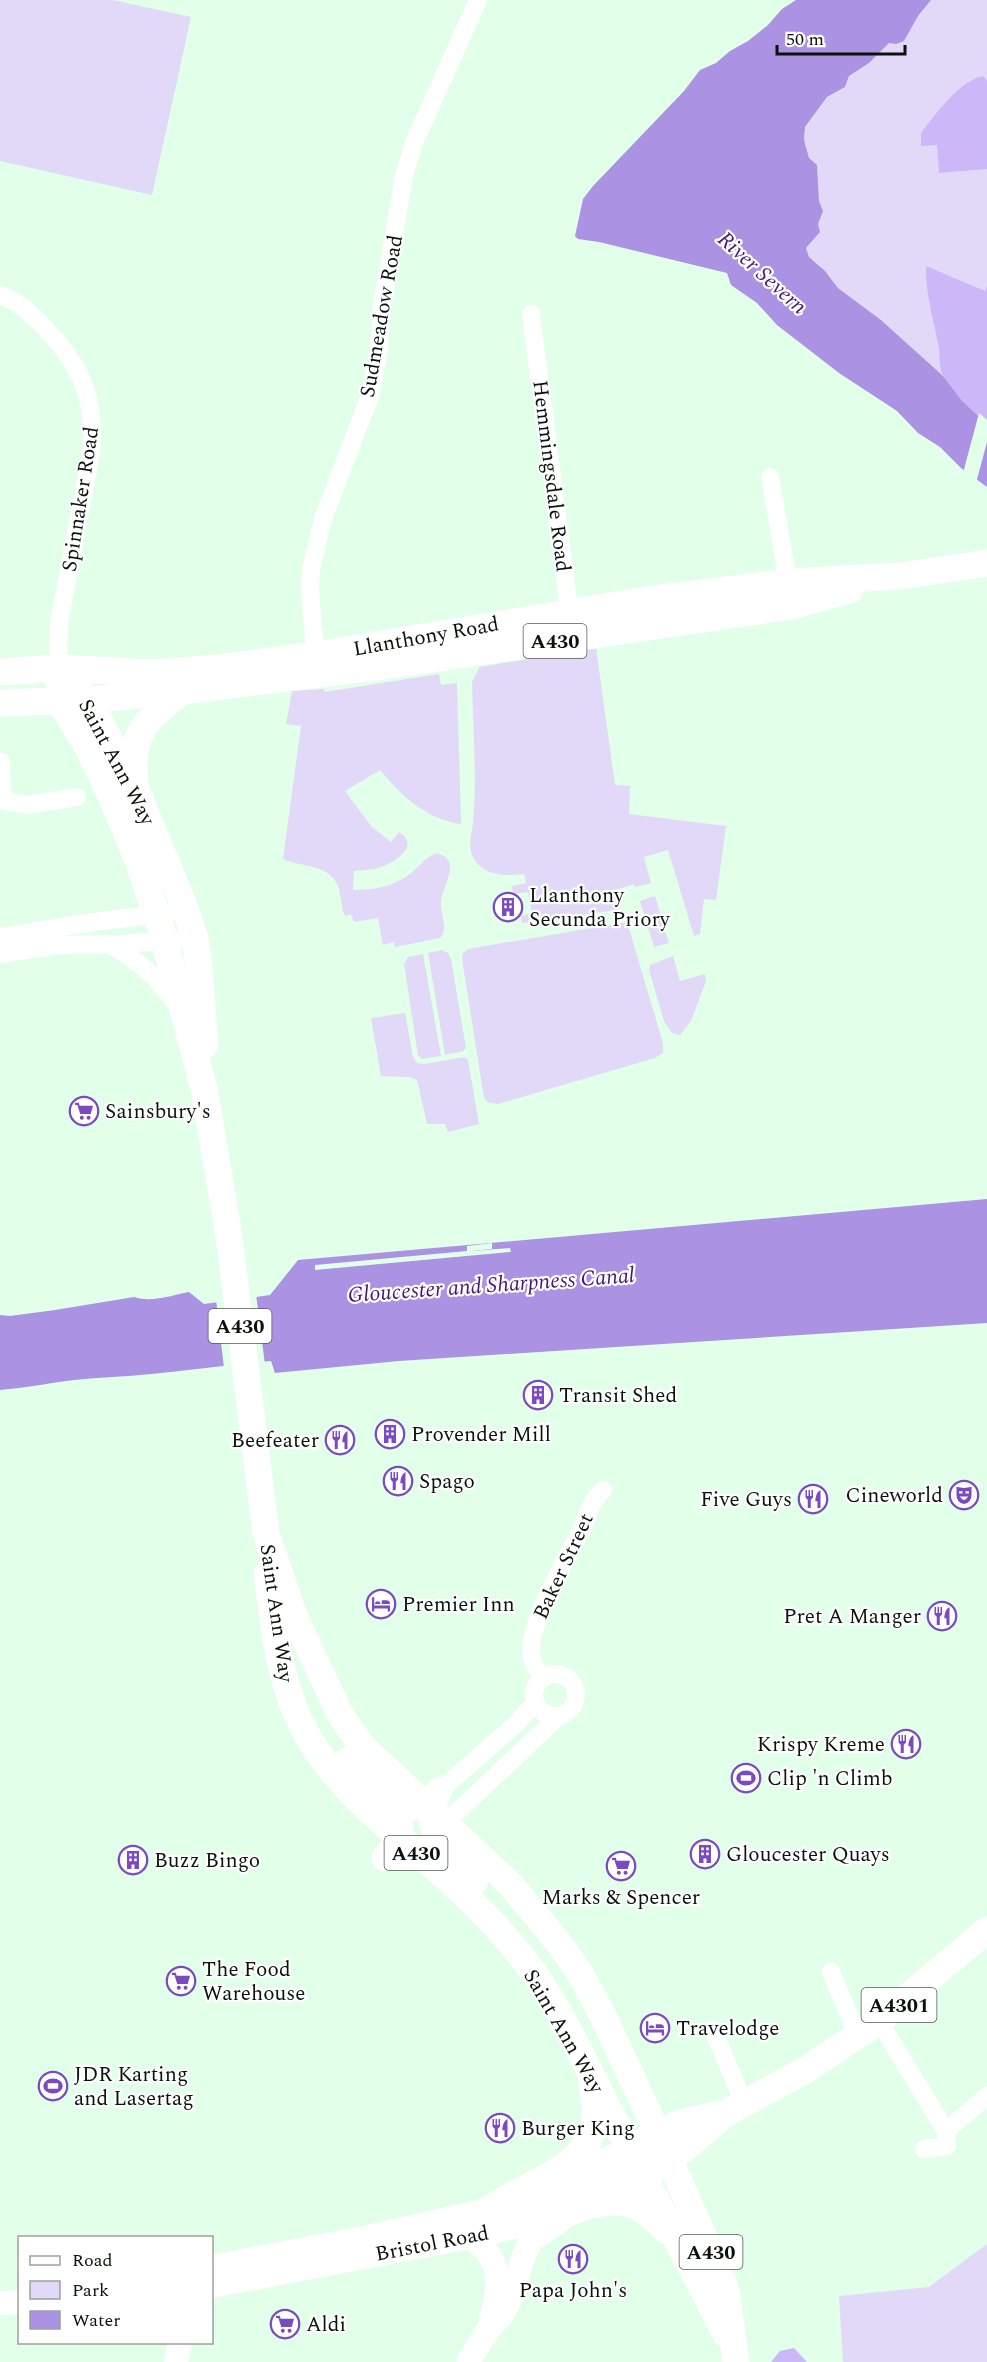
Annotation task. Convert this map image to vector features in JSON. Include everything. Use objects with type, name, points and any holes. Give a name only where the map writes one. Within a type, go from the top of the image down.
[{"type":"main road","name":"Llanthony Road","points":[[183,691],[316,665],[987,563]]},
{"type":"main road","name":"Llanthony Road","points":[[68,689],[125,673],[316,665]]},
{"type":"main road","points":[[0,672],[68,689]]},
{"type":"main road","points":[[0,688],[68,689]]},
{"type":"main road","name":"A430","points":[[0,703],[68,689],[183,691]]},
{"type":"main road","name":"Saint Ann Way","points":[[68,689],[135,787],[186,911],[195,938],[204,1006],[204,1088]]},
{"type":"main road","name":"Saint Ann Way","points":[[68,689],[81,735],[107,787],[137,858],[165,941],[204,1088],[229,1236],[266,1533],[294,1616],[340,1714],[362,1746],[512,1886],[562,1947],[603,2016],[658,2134]]},
{"type":"main road","points":[[135,787],[133,765],[139,732],[152,717],[183,691]]},
{"type":"main road","name":"Saint Ann Way","points":[[266,1533],[263,1540],[279,1654],[288,1691],[298,1716],[326,1764],[397,1839],[449,1880],[508,1941],[541,1984],[636,2162]]},
{"type":"main road","points":[[277,1564],[291,1638],[300,1674],[311,1701],[326,1732],[342,1755],[386,1798],[395,1810],[397,1839]]},
{"type":"main road","points":[[435,1812],[442,1848],[503,1910],[523,1933],[545,1966],[563,2001],[593,2088],[596,2111],[590,2140],[572,2161],[486,2210]]},
{"type":"main road","name":"A4301","points":[[636,2162],[658,2134],[681,2123],[736,2107],[804,2072],[868,2028],[987,1930]]},
{"type":"main road","name":"A4301","points":[[636,2162],[669,2158],[684,2149],[736,2107]]},
{"type":"main road","name":"A430","points":[[658,2134],[718,2269],[727,2295],[735,2356]]},
{"type":"main road","points":[[486,2210],[513,2211],[636,2162]]},
{"type":"main road","name":"A430","points":[[636,2162],[735,2356]]},
{"type":"main road","name":"Bristol Road","points":[[213,2286],[470,2237],[568,2215],[593,2205],[636,2162]]},
{"type":"main road","points":[[593,2205],[609,2201],[628,2202],[641,2208],[679,2243]]},
{"type":"main road","name":"Bristol Road","points":[[213,2267],[363,2238],[486,2210]]},
{"type":"main road","points":[[468,2362],[488,2330],[502,2315],[512,2296],[523,2257],[531,2241],[568,2215]]},
{"type":"main road","points":[[470,2237],[494,2259],[497,2268],[496,2294],[488,2330]]},
{"type":"main road","points":[[0,2303],[18,2302]]},
{"type":"main road","points":[[167,2344],[169,2362]]},
{"type":"main road","points":[[176,2362],[180,2344]]},
{"type":"street","name":"Sudmeadow Road","points":[[316,665],[310,588],[311,570],[323,519],[370,396],[379,350],[382,306],[404,176],[414,143],[478,0]]},
{"type":"street","name":"Spinnaker Road","points":[[0,295],[36,319],[62,345],[76,365],[92,408],[91,454],[59,623],[68,689]]},
{"type":"street","name":"Hemmingsdale Road","points":[[531,314],[571,625]]},
{"type":"street","points":[[770,477],[790,594]]},
{"type":"street","points":[[1,762],[1,800],[27,805],[77,797]]},
{"type":"street","points":[[0,937],[86,923],[186,911]]},
{"type":"street","points":[[0,954],[61,945],[195,938]]},
{"type":"street","points":[[109,944],[128,954],[155,977],[187,1019]]},
{"type":"street","name":"Baker Street","points":[[543,1678],[531,1659],[531,1637],[537,1619],[585,1522],[589,1509],[595,1497],[603,1490]]},
{"type":"street","points":[[397,1839],[572,1708],[576,1690],[568,1678],[562,1675],[550,1675],[543,1678],[535,1691],[536,1702],[545,1713],[559,1716]]},
{"type":"street","points":[[397,1839],[435,1812],[536,1702]]},
{"type":"street","points":[[831,1972],[868,2028],[946,2131],[947,2146],[924,2149]]},
{"type":"street","points":[[713,2030],[736,2107]]},
{"type":"street","points":[[946,2131],[987,2096]]},
{"type":"green space","points":[[0,0],[113,0],[191,17],[152,195],[0,161]]},
{"type":"green space","points":[[931,0],[987,0],[987,424],[942,375],[881,320],[838,288],[825,271],[809,257],[806,248],[811,243],[822,211],[819,201],[817,165],[809,158],[804,140],[805,127],[827,97],[845,87],[849,76],[869,63],[889,42],[904,41],[918,16]]},
{"type":"green space","points":[[596,648],[615,785],[630,786],[629,814],[726,826],[716,900],[704,899],[700,934],[694,936],[668,850],[644,857],[651,883],[635,887],[634,884],[618,889],[620,903],[617,910],[522,923],[521,916],[532,913],[528,892],[513,894],[512,886],[526,883],[524,874],[504,875],[490,872],[479,865],[472,854],[470,846],[475,771],[472,682],[480,667]]},
{"type":"green space","points":[[439,674],[441,685],[457,683],[461,824],[437,818],[426,812],[397,789],[380,770],[345,791],[372,827],[391,842],[399,832],[407,844],[402,855],[388,864],[374,869],[354,871],[353,890],[376,888],[398,882],[437,853],[449,861],[450,870],[441,902],[444,930],[440,938],[395,947],[394,942],[383,945],[378,918],[354,922],[351,914],[345,916],[339,888],[333,878],[320,869],[283,859],[301,726],[286,724],[292,691],[324,689],[325,692]]},
{"type":"green space","points":[[655,896],[669,943],[654,947],[640,901]]},
{"type":"green space","points":[[627,922],[663,1043],[663,1053],[655,1058],[498,1104],[489,1103],[484,1098],[462,959],[463,953],[468,949]]},
{"type":"green space","points":[[442,950],[448,953],[451,959],[466,1048],[463,1051],[445,1055],[428,953]]},
{"type":"green space","points":[[423,954],[441,1056],[422,1059],[418,1055],[404,964],[408,957]]},
{"type":"green space","points":[[673,956],[680,981],[705,974],[706,981],[691,1021],[680,1035],[672,1033],[664,1021],[649,970],[650,965]]},
{"type":"green space","points":[[405,1013],[413,1057],[417,1063],[424,1064],[465,1057],[468,1060],[479,1124],[448,1132],[445,1124],[427,1124],[417,1080],[409,1077],[381,1076],[371,1018]]},
{"type":"green space","points":[[987,2244],[987,2362],[843,2362],[839,2296],[929,2287]]},
{"type":"shaded area","points":[[983,76],[987,81],[987,169],[939,173],[937,145],[921,146],[921,133],[957,91],[965,84]]},
{"type":"shaded area","points":[[926,266],[985,291],[987,286],[987,424],[957,396],[942,373],[928,297]]},
{"type":"shaded area","points":[[794,2348],[807,2362],[771,2362],[780,2351]]},
{"type":"water","name":"River Severn","points":[[796,0],[931,0],[918,16],[904,41],[896,44],[889,43],[869,63],[849,76],[845,87],[827,97],[805,127],[804,140],[809,158],[817,165],[819,201],[823,211],[818,224],[820,232],[806,248],[809,257],[825,271],[838,288],[881,320],[942,375],[962,401],[987,424],[987,487],[961,468],[940,447],[918,433],[897,411],[839,373],[777,325],[757,303],[731,285],[727,273],[578,239],[575,236],[583,199],[684,91],[700,70],[716,63],[730,51],[748,41],[768,25],[782,9]]},
{"type":"water","name":"Gloucester and Sharpness Canal","points":[[987,1199],[987,1323],[399,1361],[275,1373],[271,1361],[74,1380],[0,1390],[0,1315],[10,1316],[55,1310],[134,1297],[155,1299],[189,1292],[204,1304],[270,1295],[298,1260]]},
{"type":"pier","points":[[979,413],[987,420],[987,442],[976,483],[963,473]]},
{"type":"pier","points":[[492,1243],[492,1249],[472,1251],[510,1248],[511,1252],[315,1270],[315,1265],[467,1251],[467,1246]]},
{"type":"pier","points":[[256,1294],[265,1365],[224,1368],[216,1299]]},
{"type":"place","name":"Llanthony Secunda Priory","points":[[508,907]]},
{"type":"place","name":"Sainsbury's","points":[[84,1111]]},
{"type":"place","name":"Transit Shed","points":[[538,1395]]},
{"type":"place","name":"Provender Mill","points":[[390,1434]]},
{"type":"place","name":"Beefeater","points":[[340,1440]]},
{"type":"place","name":"Spago","points":[[398,1481]]},
{"type":"place","name":"Cineworld","points":[[964,1495]]},
{"type":"place","name":"Five Guys","points":[[813,1499]]},
{"type":"place","name":"Premier Inn","points":[[381,1604]]},
{"type":"place","name":"Pret A Manger","points":[[942,1616]]},
{"type":"place","name":"Krispy Kreme","points":[[906,1744]]},
{"type":"place","name":"Clip 'n Climb","points":[[746,1778]]},
{"type":"place","name":"Gloucester Quays","points":[[705,1854]]},
{"type":"place","name":"Buzz Bingo","points":[[133,1860]]},
{"type":"place","name":"Marks & Spencer","points":[[621,1866]]},
{"type":"place","name":"The Food Warehouse","points":[[181,1981]]},
{"type":"place","name":"Travelodge","points":[[655,2028]]},
{"type":"place","name":"JDR Karting and Lasertag","points":[[53,2086]]},
{"type":"place","name":"Burger King","points":[[500,2128]]},
{"type":"place","name":"Papa John's","points":[[573,2259]]},
{"type":"place","name":"Aldi","points":[[285,2324]]}]
